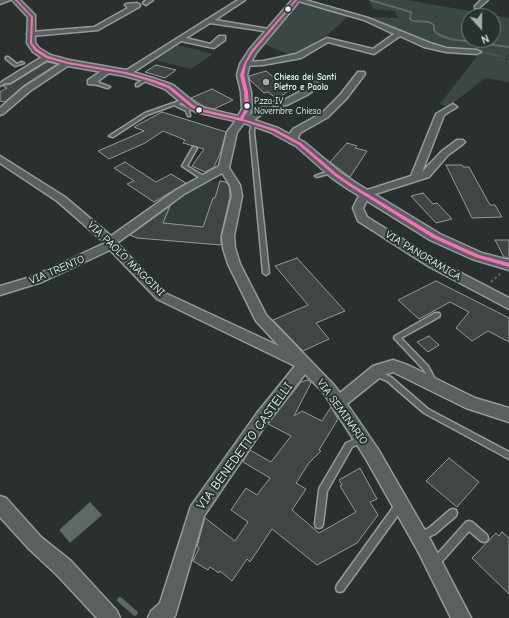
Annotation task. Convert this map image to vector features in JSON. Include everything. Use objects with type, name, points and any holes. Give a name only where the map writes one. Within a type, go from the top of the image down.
[{"type":"street","points":[[0,2],[7,0]]},
{"type":"street","points":[[16,0],[32,17],[31,43],[36,50],[48,57]]},
{"type":"street","points":[[126,73],[242,0]]},
{"type":"street","points":[[247,121],[246,92],[242,76],[245,64],[252,52],[297,0],[366,18],[398,34],[427,45],[446,50],[477,52]]},
{"type":"street","points":[[477,7],[485,0]]},
{"type":"street","points":[[31,34],[96,29],[132,8]]},
{"type":"street","points":[[210,21],[270,31]]},
{"type":"street","points":[[245,64],[271,62],[298,56],[327,40],[374,52],[398,34]]},
{"type":"street","points":[[180,39],[211,46],[222,38]]},
{"type":"street","points":[[252,52],[271,62]]},
{"type":"street","points":[[3,83],[48,57]]},
{"type":"street","name":"VIA PANORAMICA","points":[[48,57],[68,63],[126,73],[147,79],[170,87],[180,102],[200,110],[247,121],[274,130],[300,144],[332,171],[365,194],[435,237],[477,256],[509,265]]},
{"type":"street","points":[[22,63],[28,60],[37,63]]},
{"type":"street","points":[[0,112],[27,89],[68,63]]},
{"type":"street","points":[[96,83],[91,82],[109,70]]},
{"type":"street","points":[[293,141],[293,136],[296,131],[324,115],[343,97],[361,74]]},
{"type":"street","points":[[224,168],[232,132],[271,104],[284,103],[304,94],[319,80]]},
{"type":"street","points":[[415,178],[440,114],[453,107]]},
{"type":"street","points":[[365,194],[425,175],[446,153],[460,142]]},
{"type":"street","name":"VIA PAOLO MAGGINI","points":[[0,159],[61,199],[112,243],[161,296],[305,364]]},
{"type":"street","name":"VIA TRENTO","points":[[0,291],[38,279],[112,243],[180,192],[224,168]]},
{"type":"street","name":"VIA SEMINARIO","points":[[224,168],[235,185],[237,196],[228,236],[229,248],[238,277],[255,313],[328,388],[362,439],[401,503],[461,618]]},
{"type":"street","name":"VIA PANORAMICA","points":[[365,194],[358,208],[362,219],[432,263],[509,304]]},
{"type":"street","name":"VIA BENEDETTO CASTELLI","points":[[158,618],[168,609],[197,512],[262,418],[305,364]]},
{"type":"street","points":[[338,403],[375,373],[393,366],[471,403],[509,415]]},
{"type":"street","points":[[0,504],[35,542],[64,568],[110,618]]},
{"type":"lane","points":[[7,58],[16,65],[22,63]]},
{"type":"lane","points":[[137,85],[147,79]]},
{"type":"lane","points":[[96,83],[108,87]]},
{"type":"lane","points":[[111,136],[146,114],[180,102],[188,110],[189,114]]},
{"type":"lane","points":[[247,121],[252,132],[266,273]]},
{"type":"lane","points":[[195,148],[184,166],[205,179]]},
{"type":"lane","points":[[317,176],[332,171]]},
{"type":"lane","points":[[434,385],[426,368],[397,338],[438,315]]},
{"type":"lane","points":[[375,373],[388,379],[426,411],[509,456]]},
{"type":"lane","points":[[319,524],[323,490],[349,445],[362,439]]},
{"type":"lane","points":[[340,588],[401,503]]},
{"type":"lane","points":[[420,537],[432,531],[453,513]]},
{"type":"lane","points":[[434,564],[469,525],[484,538]]},
{"type":"path","points":[[477,52],[509,58]]},
{"type":"shaded area","points":[[369,0],[407,0],[461,10],[461,48],[501,48],[501,17],[509,18],[509,55],[501,57],[509,60],[509,82],[485,78],[448,107],[440,104],[481,51],[447,49],[412,38],[369,17],[398,18],[395,11],[373,9]]},
{"type":"shaded area","points":[[305,3],[349,16],[321,41],[293,56],[261,43],[295,5]]},
{"type":"shaded area","points":[[177,45],[213,54],[191,69],[155,60]]},
{"type":"shaded area","points":[[205,181],[231,182],[231,203],[222,245],[130,237],[131,236],[126,233],[165,206]]},
{"type":"shaded area","points":[[90,502],[102,515],[70,543],[59,530]]},
{"type":"building","points":[[47,62],[57,64],[23,86],[5,102],[0,101],[0,92],[7,88],[3,86],[11,84]]},
{"type":"building","points":[[156,65],[176,70],[165,78],[145,72]]},
{"type":"building","name":"Chiesa dei Santi Pietro e Paolo","points":[[266,71],[290,90],[277,99],[268,92],[264,93],[250,80],[249,76]]},
{"type":"building","points":[[212,89],[233,100],[214,109],[205,107],[191,98]]},
{"type":"building","points":[[162,112],[226,132],[221,151],[214,167],[205,172],[192,166],[204,149],[183,143],[185,140],[163,131],[145,143],[109,159],[98,151],[144,131],[134,127]]},
{"type":"building","points":[[347,143],[357,146],[355,148],[367,151],[350,177],[330,162]]},
{"type":"building","points":[[125,162],[156,182],[171,174],[186,183],[154,202],[127,184],[134,181],[114,168]]},
{"type":"building","points":[[446,165],[462,165],[463,167],[469,167],[490,205],[495,205],[502,217],[472,218]]},
{"type":"building","points":[[220,181],[226,182],[229,186],[230,196],[221,236],[221,245],[137,238],[130,235],[170,206],[163,223],[203,227],[213,198],[215,198]]},
{"type":"building","points":[[423,193],[433,204],[437,203],[452,219],[436,223],[411,196]]},
{"type":"building","points":[[495,240],[509,240],[509,258],[504,257]]},
{"type":"building","points":[[297,258],[345,311],[316,323],[329,339],[303,351],[273,320],[308,305],[275,266]]},
{"type":"building","points":[[436,281],[509,318],[509,342],[488,331],[472,341],[456,328],[469,312],[450,302],[419,319],[398,300]]},
{"type":"building","points":[[429,336],[439,345],[428,352],[417,342]]},
{"type":"building","points":[[308,380],[311,383],[294,416],[302,411],[322,421],[331,407],[338,419],[319,450],[321,451],[309,463],[296,483],[306,489],[292,510],[319,533],[356,512],[340,486],[342,485],[339,480],[360,468],[377,499],[370,502],[378,515],[357,543],[317,565],[272,529],[250,562],[247,559],[232,581],[220,571],[219,573],[210,567],[208,570],[193,561],[199,548],[197,547],[205,518],[235,541],[248,522],[231,510],[246,488],[257,495],[270,478],[243,462],[250,450],[271,462],[291,436],[268,424],[301,382]]},
{"type":"building","points":[[449,458],[479,482],[457,507],[426,481]]},
{"type":"building","points":[[502,532],[509,538],[509,594],[472,558],[496,533],[499,536]]},
{"type":"waterway","points":[[370,0],[411,12],[410,19],[413,21],[429,22],[434,25],[434,30],[437,34],[450,39],[509,47]]},
{"type":"waterway","points":[[120,600],[135,613]]},
{"type":"transit line","points":[[16,0],[32,17],[31,43],[36,50],[47,57],[68,63],[126,73],[150,80],[169,87],[192,106],[200,110],[247,121],[274,130],[300,144],[336,175],[352,186],[435,237],[477,256],[509,265]]},
{"type":"transit line","points":[[241,120],[247,109],[246,92],[242,75],[245,64],[252,52],[296,0]]},
{"type":"place","name":"Chiesa dei Santi Pietro e Paolo","points":[[266,82]]},
{"type":"place","name":"P.zza IV Novembre Chiesa","points":[[247,106]]}]
